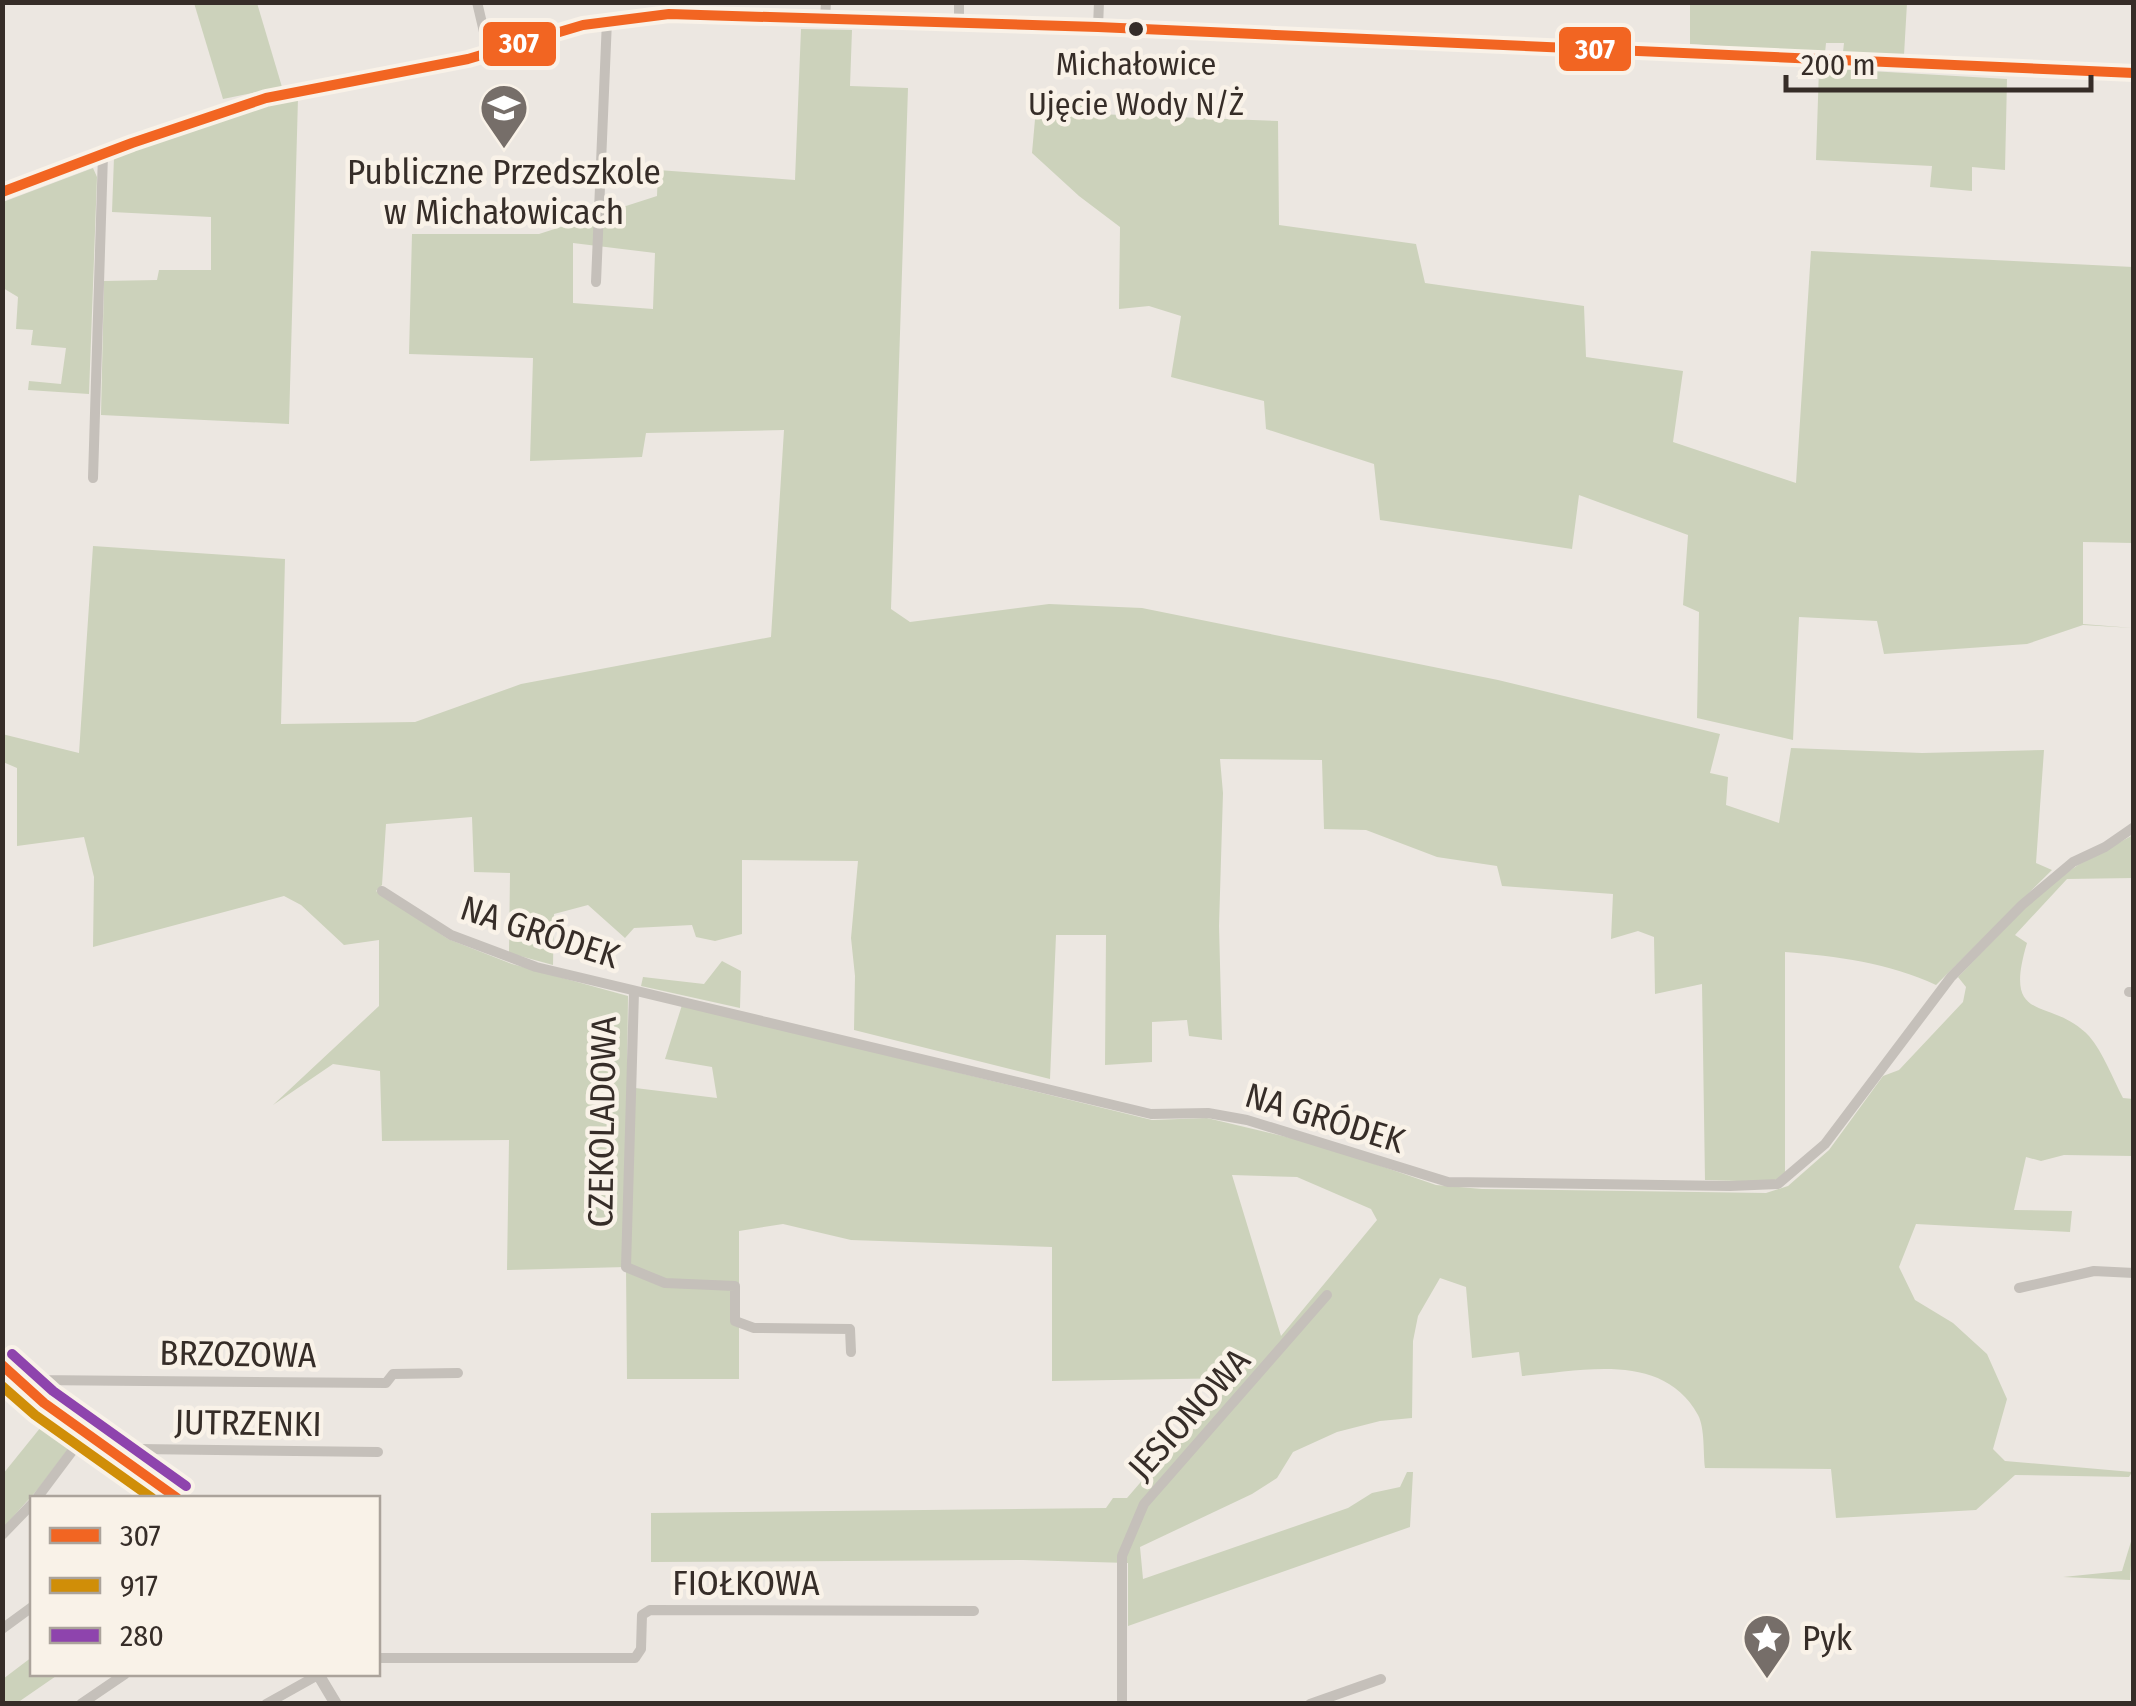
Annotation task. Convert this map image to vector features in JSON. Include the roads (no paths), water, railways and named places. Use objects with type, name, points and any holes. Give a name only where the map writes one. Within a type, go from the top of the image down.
[{"type":"street","points":[[477,2],[490,53]]},
{"type":"street","points":[[825,18],[826,2]]},
{"type":"street","points":[[959,2],[959,22]]},
{"type":"street","points":[[1098,27],[1099,2]]},
{"type":"street","points":[[2,192],[266,98],[490,53],[607,20],[669,14],[1098,27],[2134,73]]},
{"type":"street","points":[[596,282],[607,20]]},
{"type":"street","points":[[93,478],[103,154]]},
{"type":"street","name":"NA GRÓDEK","points":[[382,891],[450,935],[492,952],[634,992],[860,1042],[1151,1114],[1208,1113],[1246,1120],[1448,1182],[1730,1186],[1778,1184],[1825,1144],[1951,977],[2022,905],[2074,862],[2105,848],[2134,827]]},
{"type":"street","name":"CZEKOLADOWA","points":[[634,992],[626,1267],[664,1283],[735,1286],[735,1321],[754,1328],[850,1330],[851,1352]]},
{"type":"street","points":[[2019,1288],[2094,1271],[2134,1273]]},
{"type":"street","name":"JESIONOWA","points":[[1122,1704],[1122,1556],[1144,1504],[1327,1295]]},
{"type":"street","points":[[2,1364],[85,1434],[172,1496]]},
{"type":"street","name":"BRZOZOWA","points":[[14,1377],[386,1383],[393,1374],[458,1373]]},
{"type":"street","points":[[39,1496],[85,1434]]},
{"type":"street","name":"JUTRZENKI","points":[[121,1459],[138,1449],[378,1452]]},
{"type":"street","points":[[2,1535],[30,1506]]},
{"type":"street","points":[[2,1629],[30,1608]]},
{"type":"street","name":"FIOŁKOWA","points":[[380,1658],[635,1658],[641,1652],[642,1615],[650,1610],[974,1612]]},
{"type":"street","points":[[81,1704],[122,1676]]},
{"type":"street","points":[[266,1704],[315,1676]]},
{"type":"street","points":[[319,1676],[336,1704]]},
{"type":"street","points":[[1310,1704],[1380,1678]]},
{"type":"waterway","points":[[2,1350],[21,1370]]},
{"type":"waterway","points":[[40,1388],[121,1448]]},
{"type":"waterway","points":[[135,1458],[184,1496]]},
{"type":"place","name":"Michałowice Ujęcie Wody N/Ż","points":[[1136,29]]},
{"type":"place","name":"Publiczne Przedszkole w Michałowicach","points":[[504,150]]},
{"type":"place","name":"Pyk","points":[[1767,1680]]}]
